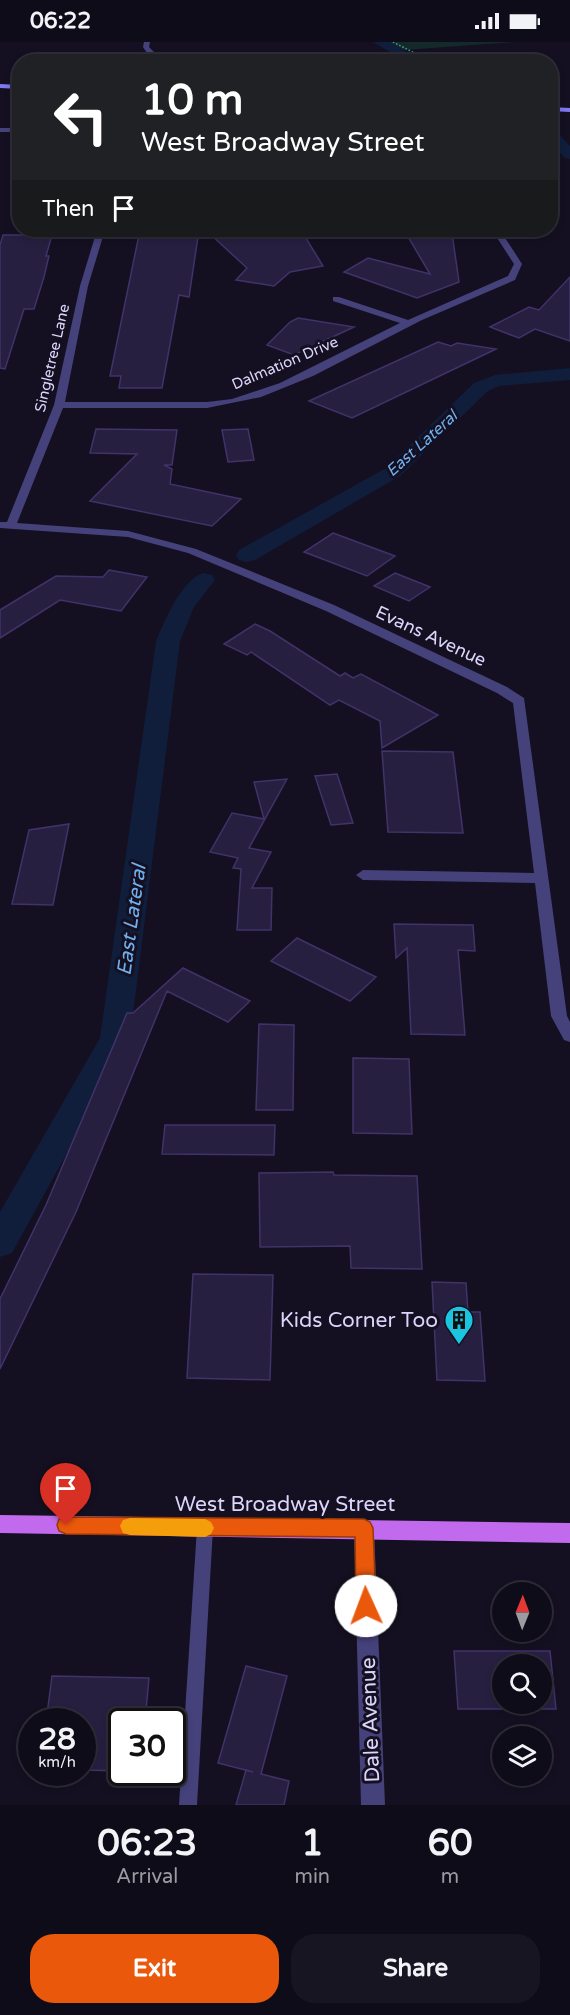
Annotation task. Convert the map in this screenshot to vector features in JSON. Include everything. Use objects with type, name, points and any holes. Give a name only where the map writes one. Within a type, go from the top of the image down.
[{"type":"main road","name":"West Broadway Street","points":[[0,1524],[570,1533]]},
{"type":"street","name":"Singletree Lane","points":[[5,525],[59,405],[84,286],[99,237]]},
{"type":"street","name":"Dalmation Drive","points":[[59,405],[227,404],[253,396],[512,278],[518,264],[501,237]]},
{"type":"street","points":[[336,299],[409,323]]},
{"type":"street","name":"Evans Avenue","points":[[5,525],[129,534],[192,551],[330,608],[511,695],[519,701],[559,1016],[570,1036]]},
{"type":"street","points":[[363,875],[542,878]]},
{"type":"street","name":"Dale Avenue","points":[[364,1528],[373,1805]]},
{"type":"lane","points":[[188,1805],[205,1528]]},
{"type":"path","points":[[393,42],[416,54]]},
{"type":"green space","points":[[387,42],[515,42],[404,50]]},
{"type":"building","points":[[3,235],[51,237],[46,256],[49,256],[44,277],[34,309],[24,309],[5,369],[0,368],[0,245]]},
{"type":"building","points":[[139,237],[198,237],[189,297],[179,295],[162,388],[119,388],[121,376],[110,376]]},
{"type":"building","points":[[213,237],[305,237],[323,266],[290,272],[274,286],[236,280],[247,268]]},
{"type":"building","points":[[408,237],[451,237],[459,282],[417,298],[344,272],[368,258],[430,274]]},
{"type":"building","points":[[570,277],[570,341],[535,329],[519,338],[490,327],[529,307],[539,310]]},
{"type":"building","points":[[298,318],[354,327],[294,355],[267,345],[290,322]]},
{"type":"building","points":[[438,342],[451,346],[457,343],[496,349],[352,418],[309,401]]},
{"type":"building","points":[[96,429],[177,430],[172,465],[164,465],[172,469],[170,484],[241,499],[212,526],[90,501],[137,454],[90,453]]},
{"type":"building","points":[[248,429],[254,460],[228,462],[222,430]]},
{"type":"building","points":[[333,533],[395,556],[367,576],[304,552]]},
{"type":"building","points":[[109,570],[147,577],[121,611],[60,600],[0,638],[0,610],[56,576],[103,577]]},
{"type":"building","points":[[395,573],[430,587],[409,601],[374,586]]},
{"type":"building","points":[[255,624],[270,631],[340,676],[345,673],[353,678],[361,674],[438,715],[382,748],[380,721],[339,700],[330,705],[251,652],[247,655],[224,644]]},
{"type":"building","points":[[382,751],[453,752],[463,833],[388,832]]},
{"type":"building","points":[[337,774],[353,823],[331,825],[315,776]]},
{"type":"building","points":[[287,779],[249,848],[271,852],[252,888],[272,888],[271,930],[237,930],[241,869],[233,868],[238,858],[210,852],[232,813],[264,819],[254,782]]},
{"type":"building","points":[[69,824],[53,905],[12,904],[29,830]]},
{"type":"building","points":[[394,924],[473,925],[475,951],[458,950],[465,1035],[411,1034],[407,948],[396,958]]},
{"type":"building","points":[[297,938],[376,977],[350,1001],[271,961]]},
{"type":"building","points":[[183,968],[250,1001],[228,1022],[167,991],[76,1212],[0,1369],[0,1299],[46,1205],[127,1013],[133,1013]]},
{"type":"building","points":[[259,1024],[294,1025],[293,1110],[256,1110]]},
{"type":"building","points":[[353,1058],[409,1059],[412,1134],[353,1133]]},
{"type":"building","points":[[165,1125],[275,1125],[274,1155],[162,1154]]},
{"type":"building","points":[[333,1172],[334,1175],[417,1176],[422,1269],[351,1268],[350,1246],[260,1247],[259,1173]]},
{"type":"building","points":[[193,1274],[273,1275],[270,1380],[187,1378]]},
{"type":"building","name":"Kids Corner Too","points":[[432,1282],[466,1283],[468,1312],[480,1312],[485,1381],[437,1380]]},
{"type":"building","points":[[454,1651],[550,1651],[550,1654],[492,1654],[492,1709],[458,1709]]},
{"type":"building","points":[[246,1666],[287,1676],[261,1774],[289,1781],[284,1805],[236,1805],[246,1770],[218,1763]]},
{"type":"building","points":[[552,1670],[556,1709],[552,1709]]},
{"type":"building","points":[[52,1676],[149,1678],[146,1708],[108,1708],[108,1771],[96,1770],[96,1708],[48,1708]]},
{"type":"waterway","name":"East Lateral","points":[[379,42],[402,54]]},
{"type":"waterway","name":"East Lateral","points":[[558,142],[570,155]]},
{"type":"waterway","name":"East Lateral","points":[[247,555],[393,472],[481,387],[495,381],[570,374]]},
{"type":"waterway","name":"East Lateral","points":[[0,1243],[115,1038],[168,641],[183,606],[204,580]]},
{"type":"slow traffic","points":[[130,1526],[205,1528]]},
{"type":"place","name":"Kids Corner Too","points":[[459,1346]]},
{"type":"route","points":[[66,1525],[364,1528],[366,1606]]}]
